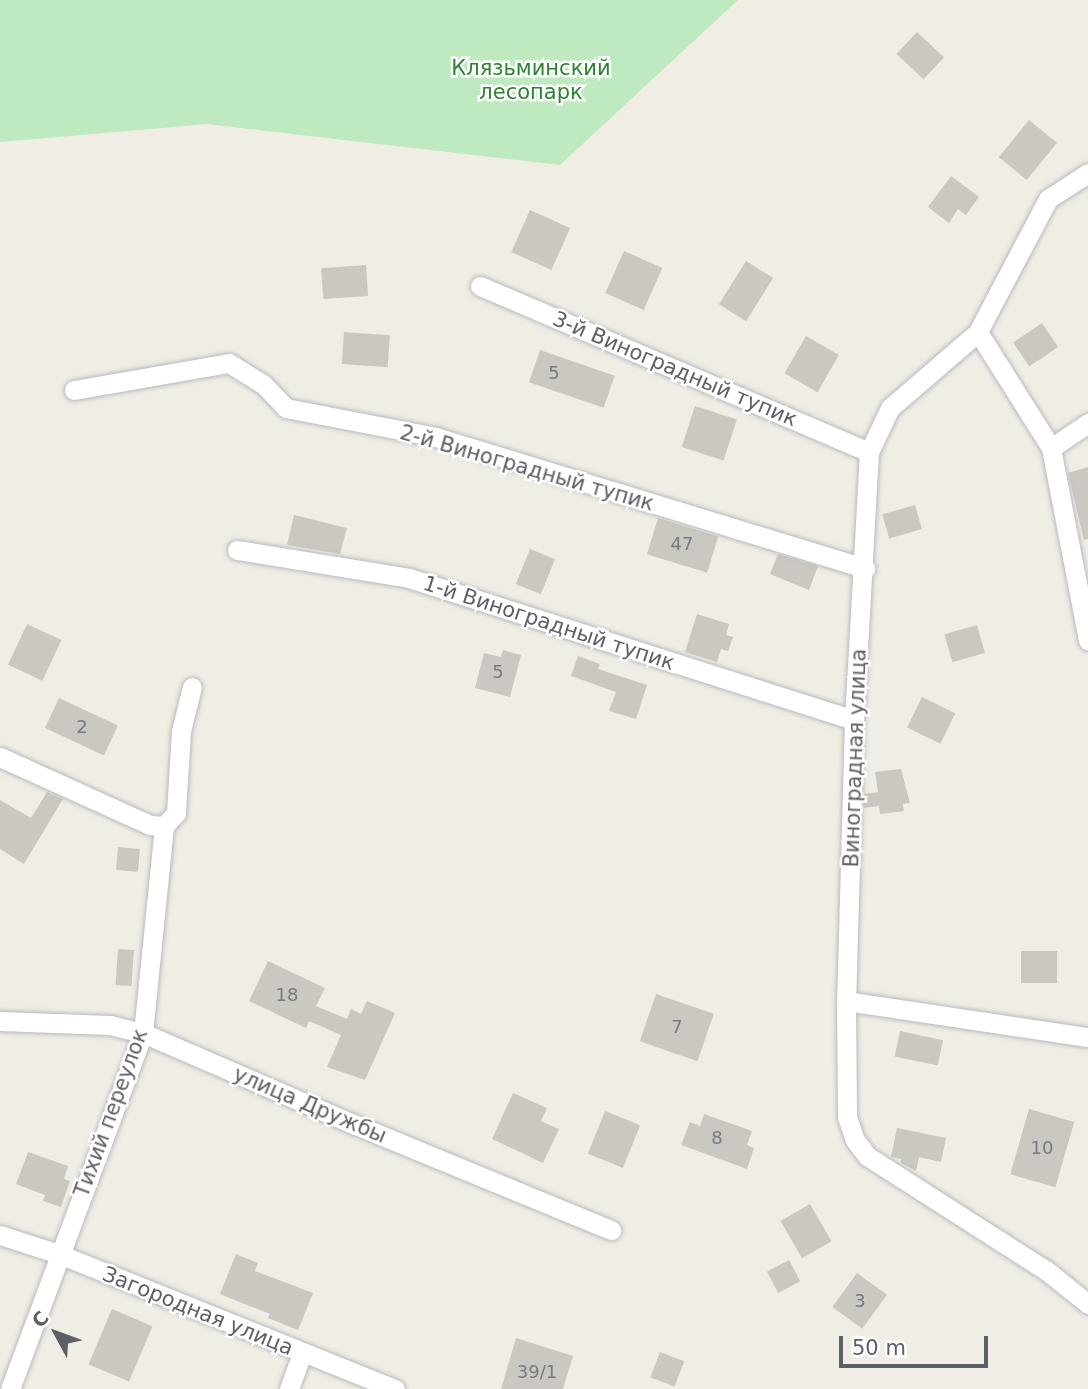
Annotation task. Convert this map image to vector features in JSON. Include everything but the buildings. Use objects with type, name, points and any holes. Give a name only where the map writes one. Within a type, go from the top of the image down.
[{"type":"street","name":"Виноградная улица","points":[[1088,173],[1048,198],[978,332],[890,408],[870,452],[855,720],[846,1001],[847,1117],[855,1140],[867,1156],[1047,1271],[1088,1304]]},
{"type":"street","name":"3-й Виноградный тупик","points":[[480,286],[870,452]]},
{"type":"street","points":[[978,332],[1051,449],[1084,589],[1088,640]]},
{"type":"street","name":"2-й Виноградный тупик","points":[[74,390],[229,363],[263,384],[286,408],[436,437],[865,568]]},
{"type":"street","points":[[1051,449],[1088,423]]},
{"type":"street","name":"1-й Виноградный тупик","points":[[237,550],[409,578],[855,720]]},
{"type":"street","name":"Тихий переулок","points":[[10,1389],[143,1033],[164,826],[176,813],[181,731],[192,687]]},
{"type":"street","points":[[0,757],[150,825],[164,826]]},
{"type":"street","points":[[846,1001],[1088,1037]]},
{"type":"street","name":"улица Дружбы","points":[[0,1021],[110,1025],[143,1033],[356,1125],[611,1230]]},
{"type":"street","name":"Загородная улица","points":[[0,1235],[59,1254],[395,1389]]},
{"type":"street","points":[[289,1389],[302,1353]]},
{"type":"green space","name":"Клязьминский лесопарк","points":[[0,0],[738,0],[560,165],[207,124],[0,142]]}]
